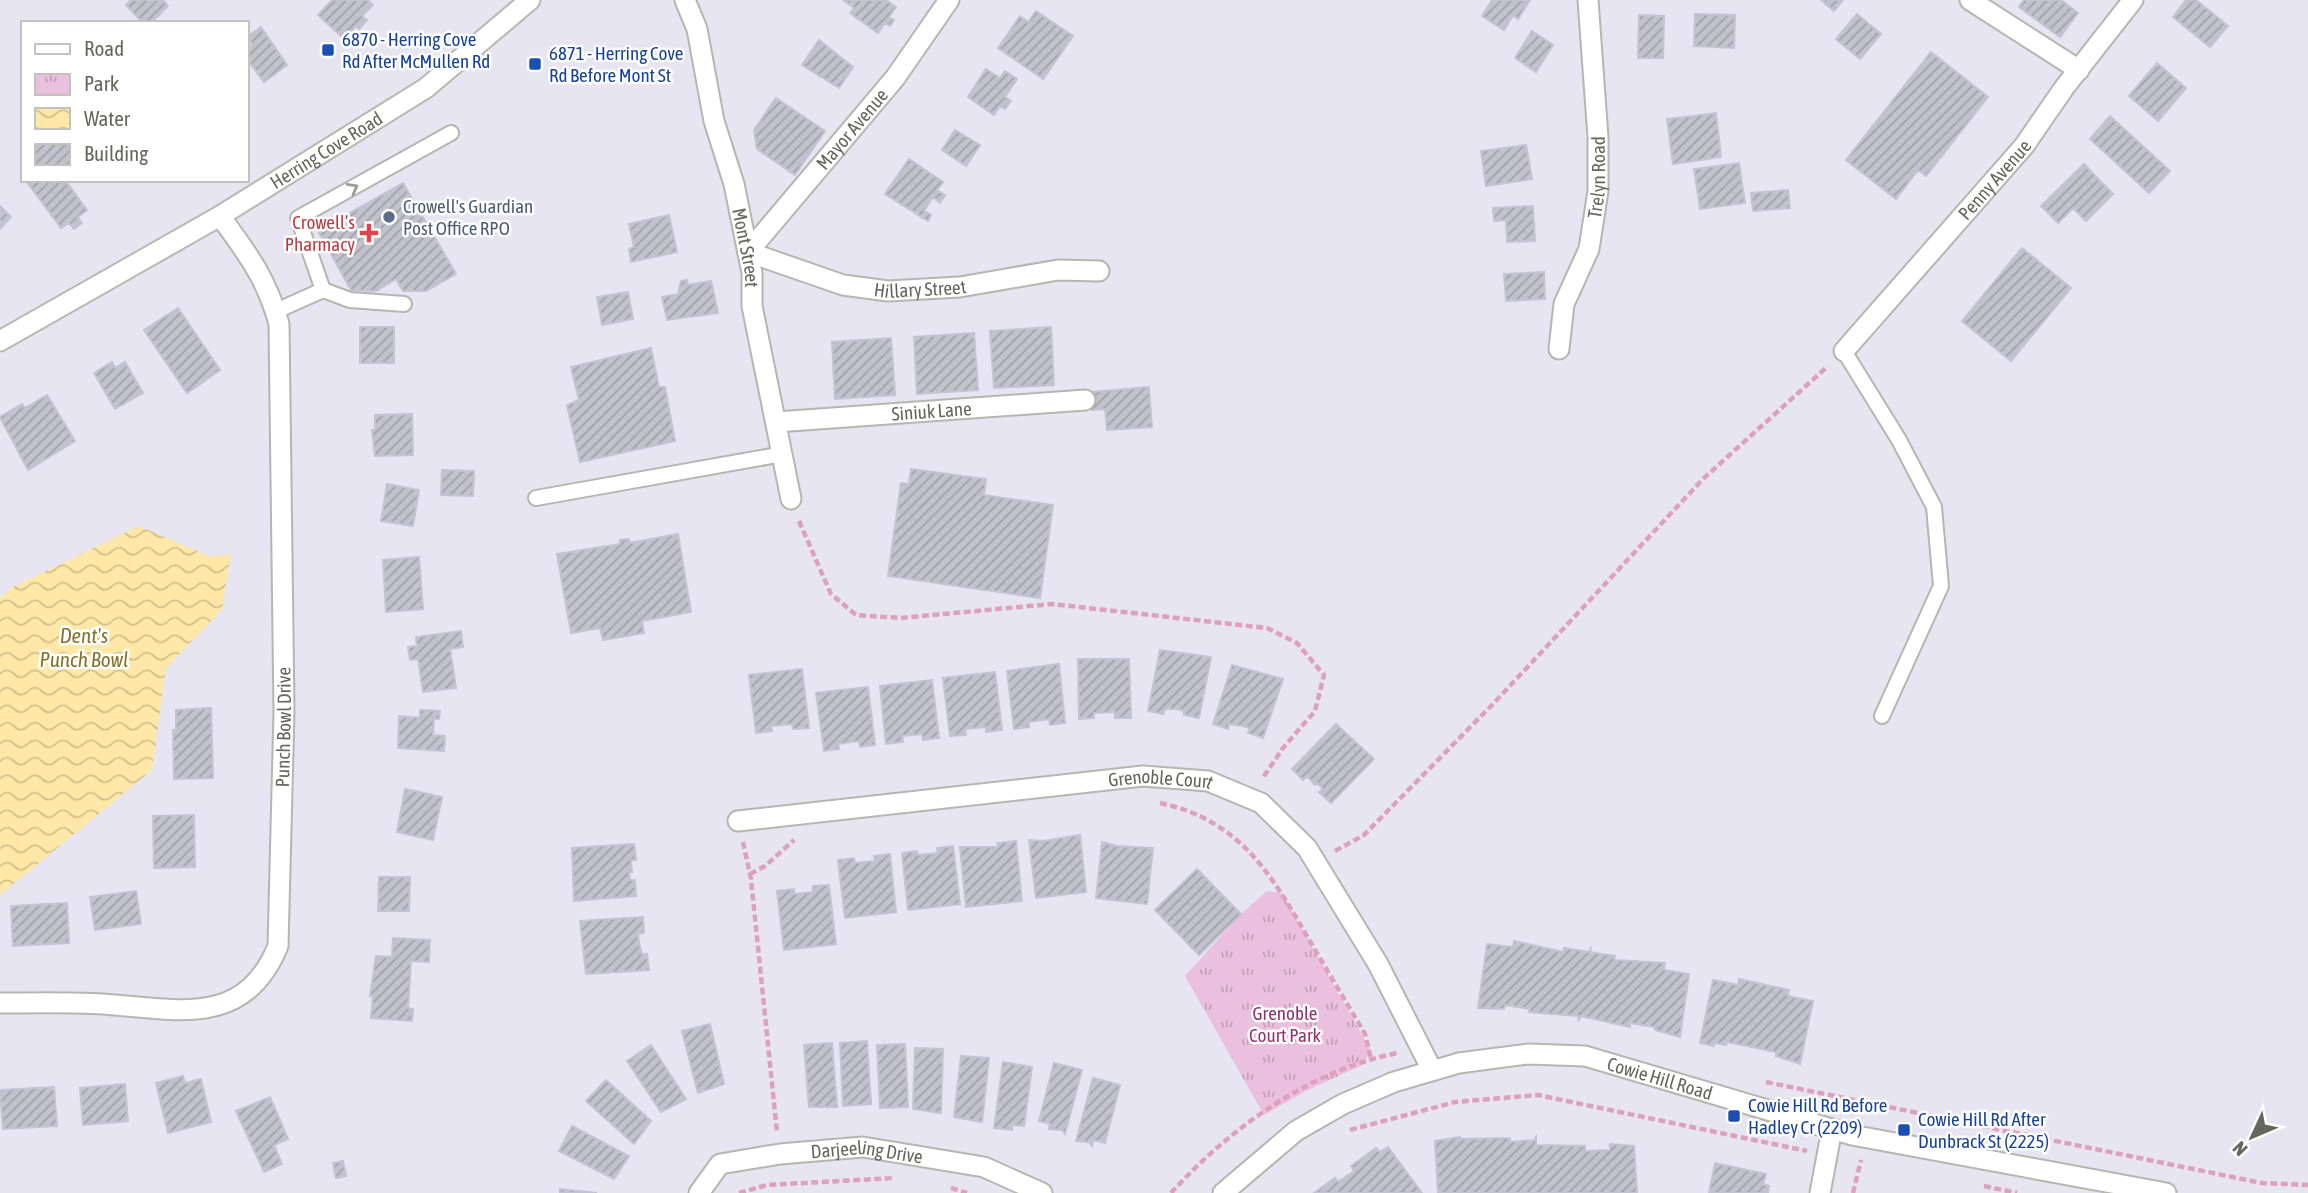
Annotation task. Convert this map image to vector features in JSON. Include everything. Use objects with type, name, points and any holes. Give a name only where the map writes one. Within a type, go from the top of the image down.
[{"type":"street","name":"Herring Cove Road","points":[[0,341],[220,216],[426,88],[530,0]]},
{"type":"street","name":"Mont Street","points":[[685,0],[697,29],[711,105],[734,184],[748,252],[752,306],[791,499]]},
{"type":"street","name":"Mayor Avenue","points":[[748,252],[895,78],[949,0]]},
{"type":"street","name":"Trelyn Road","points":[[1559,348],[1564,304],[1589,249],[1598,191],[1598,137],[1588,0]]},
{"type":"street","points":[[1970,0],[2079,70]]},
{"type":"street","name":"Penny Avenue","points":[[1844,351],[2024,146],[2133,0]]},
{"type":"street","name":"Punch Bowl Drive","points":[[0,1003],[87,1003],[195,1010],[218,1007],[238,999],[256,985],[270,967],[278,946],[284,712],[279,499],[279,334],[276,311],[259,269],[220,216]]},
{"type":"street","name":"Hillary Street","points":[[748,252],[843,285],[888,292],[960,287],[1058,270],[1099,271]]},
{"type":"street","name":"Siniuk Lane","points":[[776,422],[1085,400]]},
{"type":"street","name":"Grenoble Court","points":[[738,821],[1143,776],[1208,781],[1261,803],[1307,849],[1378,964],[1432,1070]]},
{"type":"street","name":"Cowie Hill Road","points":[[1223,1193],[1296,1131],[1394,1082],[1459,1062],[1528,1054],[1585,1056],[1832,1129],[2143,1191],[2166,1193]]},
{"type":"street","points":[[1820,1193],[1832,1129]]},
{"type":"street","name":"Darjeeling Drive","points":[[699,1193],[720,1164],[780,1154],[863,1147],[984,1167],[1042,1193]]},
{"type":"lane","points":[[323,290],[298,218],[451,133]]},
{"type":"lane","points":[[276,311],[323,290],[350,300],[404,303]]},
{"type":"lane","points":[[1844,351],[1899,440],[1934,506],[1941,586],[1882,716]]},
{"type":"lane","points":[[536,498],[783,454]]},
{"type":"path","points":[[1327,843],[1337,853],[1364,835],[1493,704],[1703,479],[1844,351]]},
{"type":"path","points":[[791,499],[812,556],[831,594],[856,615],[900,618],[1052,604],[1267,628],[1297,643],[1324,674],[1315,711],[1260,778],[1270,787]]},
{"type":"path","points":[[1150,801],[1214,823],[1241,842],[1265,866],[1365,1034],[1371,1059],[1318,1082],[1254,1116],[1201,1159],[1171,1193]]},
{"type":"path","points":[[738,821],[750,874],[780,1154]]},
{"type":"path","points":[[750,874],[765,866],[790,842],[802,836]]},
{"type":"path","points":[[1341,1135],[1352,1128],[1455,1102],[1538,1095],[1808,1151]]},
{"type":"path","points":[[1840,1099],[2262,1183],[2308,1185]]},
{"type":"path","points":[[1853,1193],[1861,1157]]},
{"type":"path","points":[[739,1193],[766,1185],[903,1178]]},
{"type":"path","points":[[944,1185],[967,1193]]},
{"type":"green space","name":"Grenoble Court Park","points":[[1267,891],[1282,893],[1371,1051],[1362,1065],[1306,1091],[1264,1115],[1185,976],[1241,914]]},
{"type":"water","name":"Dent's Punch Bowl","points":[[139,526],[211,557],[231,554],[222,610],[166,668],[152,770],[0,895],[0,598],[11,588]]},
{"type":"building","points":[[131,0],[163,0],[168,6],[153,21],[141,21],[126,5]]},
{"type":"building","points":[[332,0],[368,0],[373,5],[362,16],[367,20],[359,29],[356,26],[344,39],[318,15]]},
{"type":"building","points":[[843,0],[886,0],[896,7],[889,17],[894,20],[890,26],[885,23],[878,33],[850,13],[854,8]]},
{"type":"building","points":[[1492,0],[1530,0],[1518,19],[1513,15],[1504,30],[1482,16]]},
{"type":"building","points":[[1821,0],[1843,0],[1834,11]]},
{"type":"building","points":[[2024,0],[2061,0],[2078,13],[2060,37],[2019,7]]},
{"type":"building","points":[[2186,0],[2196,0],[2228,26],[2210,47],[2173,17]]},
{"type":"building","points":[[1036,11],[1073,36],[1043,79],[998,48],[1020,16],[1028,22]]},
{"type":"building","points":[[1695,14],[1735,15],[1734,48],[1694,46]]},
{"type":"building","points":[[1857,14],[1881,34],[1860,59],[1836,39]]},
{"type":"building","points":[[1639,15],[1664,16],[1663,58],[1638,58]]},
{"type":"building","points":[[261,27],[287,65],[264,82],[248,60],[248,47],[252,44],[248,36]]},
{"type":"building","points":[[1532,31],[1553,45],[1536,72],[1515,58]]},
{"type":"building","points":[[819,40],[853,67],[839,88],[802,65]]},
{"type":"building","points":[[1931,52],[1988,97],[1926,176],[1918,170],[1896,199],[1846,160]]},
{"type":"building","points":[[2157,63],[2186,88],[2158,121],[2129,96]]},
{"type":"building","points":[[986,69],[1000,78],[1005,71],[1017,79],[1005,97],[1011,101],[1005,109],[1000,106],[994,115],[968,97]]},
{"type":"building","points":[[776,98],[825,131],[795,175],[757,149],[754,130]]},
{"type":"building","points":[[1716,113],[1721,157],[1673,164],[1667,119]]},
{"type":"building","points":[[2110,116],[2170,171],[2149,193],[2090,139]]},
{"type":"building","points":[[955,130],[980,145],[966,166],[942,150]]},
{"type":"building","points":[[1526,145],[1532,179],[1486,186],[1481,151]]},
{"type":"building","points":[[909,159],[943,182],[937,190],[945,195],[940,203],[933,197],[924,211],[931,215],[928,221],[885,194]]},
{"type":"building","points":[[1739,163],[1745,203],[1700,209],[1694,169]]},
{"type":"building","points":[[2084,164],[2113,194],[2086,221],[2073,208],[2058,223],[2041,206]]},
{"type":"building","points":[[27,182],[66,182],[87,210],[78,217],[82,223],[74,229],[69,223],[61,228]]},
{"type":"building","points":[[403,183],[456,274],[426,291],[403,291],[396,279],[376,291],[351,290],[318,231]]},
{"type":"building","points":[[1788,190],[1790,208],[1753,211],[1751,193]]},
{"type":"building","points":[[0,206],[11,217],[0,229]]},
{"type":"building","points":[[1533,206],[1535,241],[1507,242],[1506,220],[1494,221],[1493,208]]},
{"type":"building","points":[[669,215],[677,252],[631,262],[629,249],[634,247],[629,224]]},
{"type":"building","points":[[2022,248],[2071,288],[2011,361],[1962,321]]},
{"type":"building","points":[[1544,272],[1545,299],[1506,301],[1504,274]]},
{"type":"building","points":[[687,280],[688,285],[711,281],[718,313],[667,320],[662,297],[678,294],[681,281]]},
{"type":"building","points":[[628,292],[633,319],[602,325],[597,297]]},
{"type":"building","points":[[178,308],[220,370],[187,393],[144,330]]},
{"type":"building","points":[[360,327],[394,327],[394,363],[360,363]]},
{"type":"building","points":[[1051,327],[1054,385],[994,388],[990,331]]},
{"type":"building","points":[[974,333],[978,390],[917,394],[914,337]]},
{"type":"building","points":[[891,338],[895,395],[835,399],[832,342]]},
{"type":"building","points":[[651,348],[659,387],[665,387],[675,441],[580,462],[567,405],[579,400],[571,367]]},
{"type":"building","points":[[112,362],[115,368],[125,362],[143,393],[115,409],[94,373]]},
{"type":"building","points":[[1149,387],[1152,427],[1107,430],[1105,409],[1092,410],[1091,392]]},
{"type":"building","points":[[47,395],[75,441],[28,470],[0,417],[22,404],[25,408]]},
{"type":"building","points":[[412,414],[413,455],[375,456],[372,430],[375,430],[375,415]]},
{"type":"building","points":[[911,469],[986,479],[984,495],[1053,505],[1040,598],[888,576],[901,483],[909,484]]},
{"type":"building","points":[[442,470],[474,471],[473,496],[441,495]]},
{"type":"building","points":[[387,484],[419,490],[413,526],[381,521]]},
{"type":"building","points":[[678,534],[691,612],[642,621],[644,633],[603,640],[600,628],[571,633],[557,554],[620,544],[620,540],[629,539],[630,543]]},
{"type":"building","points":[[419,557],[423,609],[386,612],[383,560]]},
{"type":"building","points":[[461,631],[463,647],[450,649],[456,688],[423,692],[418,659],[410,660],[408,647],[417,646],[416,637]]},
{"type":"building","points":[[1160,650],[1211,657],[1199,718],[1184,715],[1184,711],[1176,709],[1165,709],[1163,714],[1148,711]]},
{"type":"building","points":[[1078,659],[1129,659],[1131,718],[1115,718],[1115,712],[1094,713],[1094,718],[1079,719]]},
{"type":"building","points":[[1059,664],[1065,723],[1050,725],[1049,719],[1029,722],[1029,727],[1014,729],[1007,671]]},
{"type":"building","points":[[1232,665],[1283,679],[1263,738],[1248,733],[1250,728],[1229,724],[1228,729],[1213,724]]},
{"type":"building","points":[[802,669],[809,728],[793,729],[792,724],[771,726],[772,731],[756,733],[749,675]]},
{"type":"building","points":[[995,672],[1002,730],[986,732],[986,727],[965,729],[966,735],[950,736],[943,678]]},
{"type":"building","points":[[932,680],[939,738],[923,740],[922,734],[902,736],[903,742],[886,744],[880,686]]},
{"type":"building","points":[[868,687],[875,745],[860,747],[859,741],[838,744],[839,749],[824,751],[816,693]]},
{"type":"building","points":[[211,708],[213,778],[174,779],[173,730],[176,730],[176,710]]},
{"type":"building","points":[[420,710],[440,711],[439,719],[434,719],[433,735],[445,736],[444,751],[398,748],[399,716],[420,718]]},
{"type":"building","points":[[1336,724],[1374,759],[1331,803],[1319,792],[1323,789],[1317,783],[1315,785],[1307,776],[1303,780],[1292,769]]},
{"type":"building","points":[[405,789],[442,797],[433,840],[397,832]]},
{"type":"building","points":[[194,815],[195,867],[154,868],[153,816]]},
{"type":"building","points":[[1080,835],[1086,892],[1036,898],[1029,840],[1044,841]]},
{"type":"building","points":[[1016,841],[1022,901],[966,907],[960,847],[998,847],[997,843]]},
{"type":"building","points":[[1102,842],[1117,846],[1153,848],[1147,904],[1096,898]]},
{"type":"building","points":[[634,844],[636,860],[631,860],[632,872],[629,872],[630,880],[635,880],[636,896],[574,901],[572,848]]},
{"type":"building","points":[[953,846],[960,904],[908,910],[902,853],[938,853],[937,848]]},
{"type":"building","points":[[890,854],[896,912],[845,918],[838,860],[854,858],[855,863],[875,861],[874,856]]},
{"type":"building","points":[[1197,869],[1241,914],[1199,955],[1155,910]]},
{"type":"building","points":[[379,877],[410,877],[409,911],[378,911]]},
{"type":"building","points":[[829,885],[836,944],[784,950],[777,891],[794,889],[794,894],[813,892],[813,886]]},
{"type":"building","points":[[136,891],[141,924],[95,930],[90,897]]},
{"type":"building","points":[[67,903],[69,943],[13,946],[11,906]]},
{"type":"building","points":[[643,917],[644,933],[638,934],[639,943],[642,954],[647,954],[649,970],[586,974],[580,921]]},
{"type":"building","points":[[393,938],[430,940],[429,962],[411,961],[408,1008],[413,1009],[412,1021],[371,1018],[373,995],[370,996],[376,956],[392,957]]},
{"type":"building","points":[[1514,941],[1564,952],[1564,948],[1589,952],[1591,947],[1590,952],[1615,956],[1614,960],[1665,963],[1664,970],[1689,974],[1680,1037],[1655,1030],[1655,1027],[1630,1023],[1630,1027],[1581,1016],[1578,1021],[1579,1016],[1529,1012],[1530,1009],[1505,1005],[1504,1009],[1478,1008],[1487,944],[1513,947]]},
{"type":"building","points":[[1739,979],[1789,990],[1788,996],[1813,1001],[1800,1064],[1776,1056],[1776,1052],[1727,1042],[1726,1045],[1715,1043],[1714,1046],[1700,1043],[1713,980],[1738,985]]},
{"type":"building","points":[[710,1024],[724,1084],[698,1093],[682,1031]]},
{"type":"building","points":[[867,1041],[871,1104],[843,1106],[840,1043]]},
{"type":"building","points":[[832,1043],[837,1107],[809,1107],[804,1045]]},
{"type":"building","points":[[905,1044],[908,1107],[880,1108],[877,1045]]},
{"type":"building","points":[[651,1045],[686,1099],[661,1112],[627,1061]]},
{"type":"building","points":[[915,1048],[943,1049],[941,1113],[913,1109]]},
{"type":"building","points":[[961,1056],[989,1058],[982,1122],[954,1117]]},
{"type":"building","points":[[1003,1062],[1032,1067],[1024,1126],[1012,1125],[1012,1130],[994,1128]]},
{"type":"building","points":[[1054,1063],[1082,1070],[1065,1134],[1062,1130],[1049,1129],[1050,1124],[1039,1121]]},
{"type":"building","points":[[183,1076],[185,1083],[201,1079],[211,1122],[168,1133],[156,1083]]},
{"type":"building","points":[[1093,1078],[1120,1085],[1105,1143],[1093,1140],[1092,1146],[1089,1142],[1076,1141]]},
{"type":"building","points":[[606,1080],[651,1121],[634,1144],[586,1101]]},
{"type":"building","points":[[125,1084],[128,1121],[83,1125],[80,1088]]},
{"type":"building","points":[[54,1087],[57,1126],[3,1129],[0,1090]]},
{"type":"building","points":[[270,1097],[288,1139],[274,1145],[282,1164],[264,1172],[236,1111]]},
{"type":"building","points":[[572,1126],[629,1156],[614,1179],[559,1151]]},
{"type":"building","points":[[1460,1137],[1510,1138],[1510,1142],[1534,1140],[1536,1137],[1536,1145],[1585,1146],[1585,1151],[1610,1150],[1610,1144],[1634,1146],[1637,1193],[1438,1193],[1435,1141]]},
{"type":"building","points":[[1388,1147],[1422,1193],[1314,1193],[1335,1178],[1338,1182],[1354,1171],[1351,1166],[1376,1148],[1380,1152]]},
{"type":"building","points":[[343,1161],[346,1176],[336,1178],[333,1163]]},
{"type":"building","points":[[1715,1163],[1766,1174],[1763,1184],[1769,1186],[1768,1193],[1709,1193]]},
{"type":"building","points":[[560,1189],[597,1193],[560,1193]]},
{"type":"place","name":"6870 - Herring Cove Rd After McMullen Rd","points":[[328,50]]},
{"type":"place","name":"6871 - Herring Cove Rd Before Mont St","points":[[535,64]]},
{"type":"place","name":"Crowell's Guardian Post Office RPO","points":[[389,217]]},
{"type":"place","name":"Crowell’s Pharmacy","points":[[369,233]]},
{"type":"place","name":"Cowie Hill Rd Before Hadley Cr (2209)","points":[[1734,1116]]},
{"type":"place","name":"Cowie Hill Rd After Dunbrack St (2225)","points":[[1904,1130]]}]
